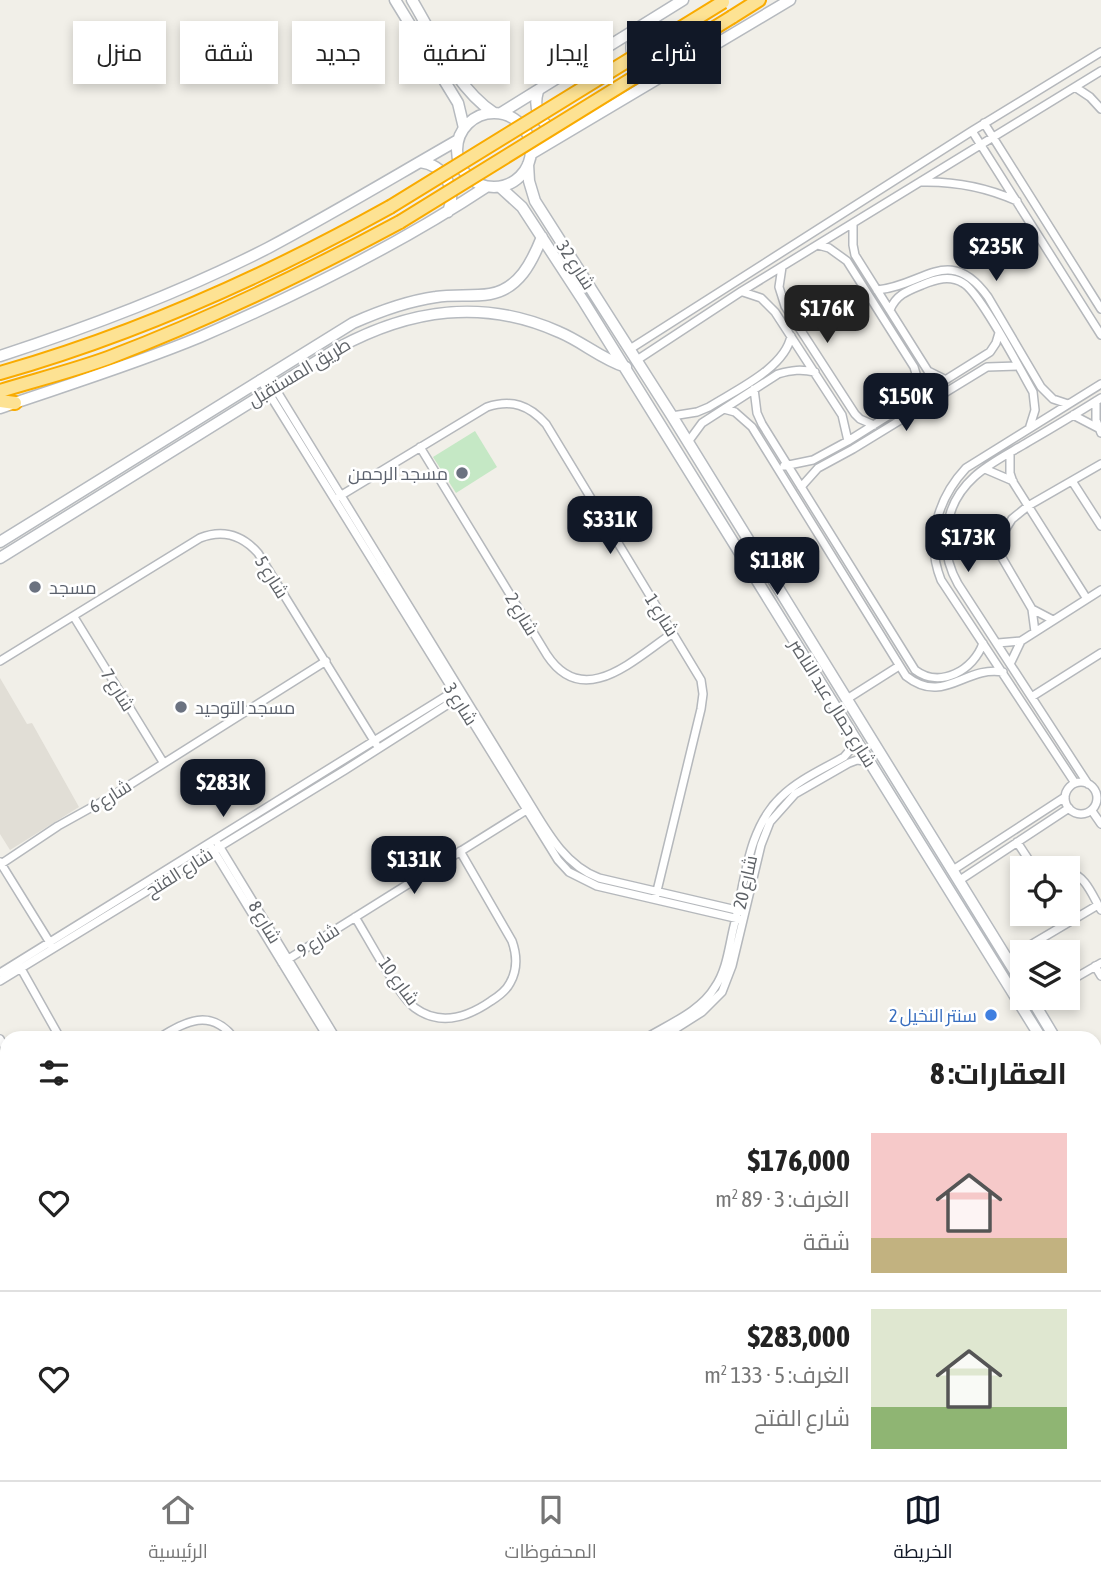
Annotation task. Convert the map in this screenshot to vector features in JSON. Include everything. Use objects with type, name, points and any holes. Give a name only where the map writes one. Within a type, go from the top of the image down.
[{"type":"highway","points":[[0,391],[57,375],[155,340],[278,285],[400,222],[759,0]]},
{"type":"highway","points":[[0,373],[79,349],[156,320],[294,259],[390,208],[725,1]]},
{"type":"highway","points":[[0,401],[15,403]]},
{"type":"main road","points":[[395,0],[458,103],[464,128]]},
{"type":"main road","points":[[412,0],[461,82],[479,102],[517,121],[525,130],[530,141],[530,159]]},
{"type":"main road","points":[[651,21],[683,0]]},
{"type":"main road","points":[[721,42],[790,0]]},
{"type":"main road","points":[[627,37],[538,91],[497,113],[477,117],[464,128],[458,140],[457,152],[462,169],[475,182],[486,187],[500,187],[517,179],[530,159],[567,133],[651,84]]},
{"type":"main road","points":[[538,91],[536,106],[541,120],[552,129],[567,133]]},
{"type":"main road","points":[[0,355],[81,329],[173,293],[266,248],[458,140]]},
{"type":"main road","name":"شارع 32","points":[[530,159],[529,181],[535,201],[637,360]]},
{"type":"main road","points":[[419,162],[439,169],[448,181],[452,197],[447,212]]},
{"type":"main road","points":[[0,408],[199,337],[329,277],[447,212],[486,187]]},
{"type":"main road","name":"شارع 32","points":[[500,187],[522,207],[626,367]]},
{"type":"main road","points":[[522,207],[535,201]]},
{"type":"main road","name":"طريق المستقبل","points":[[0,542],[331,335],[374,314],[440,296],[491,294],[505,289],[529,266],[541,237]]},
{"type":"main road","name":"طريق المستقبل","points":[[0,558],[338,348],[378,327],[420,315],[490,313],[540,324],[563,334],[606,360],[626,367]]},
{"type":"main road","name":"شارع جمال عبد الناصر","points":[[637,360],[1010,964]]},
{"type":"main road","name":"شارع جمال عبد الناصر","points":[[626,367],[1037,1031]]},
{"type":"main road","points":[[766,595],[774,594],[777,586]]},
{"type":"main road","points":[[780,617],[785,611],[792,610]]},
{"type":"main road","points":[[1040,1010],[1051,1031]]},
{"type":"street","points":[[630,349],[984,123],[1101,52]]},
{"type":"street","points":[[637,360],[742,291],[1101,71]]},
{"type":"street","points":[[1075,87],[1101,109]]},
{"type":"street","points":[[984,123],[1101,309]]},
{"type":"street","points":[[972,131],[1101,335]]},
{"type":"street","points":[[919,182],[964,184],[1017,201]]},
{"type":"street","points":[[853,223],[855,255],[922,363],[928,371],[946,380]]},
{"type":"street","points":[[818,244],[839,253],[847,261],[919,376],[918,397]]},
{"type":"street","points":[[847,261],[848,255],[855,255]]},
{"type":"street","points":[[782,267],[779,287],[785,306],[851,408],[860,419],[874,425]]},
{"type":"street","points":[[890,310],[908,286],[942,269],[968,275],[978,283],[1041,387],[1053,399],[1069,404]]},
{"type":"street","points":[[877,290],[942,278],[964,283],[979,299],[1033,392],[1035,410],[1030,428]]},
{"type":"street","points":[[742,291],[761,298],[775,312],[842,415],[848,441]]},
{"type":"street","points":[[775,312],[778,305],[785,306]]},
{"type":"street","points":[[776,468],[813,460],[848,441],[982,358],[990,352],[999,333]]},
{"type":"street","points":[[672,416],[697,412],[714,404],[773,365],[789,347],[791,335]]},
{"type":"street","points":[[982,358],[988,360],[986,366]]},
{"type":"street","points":[[914,367],[920,369],[922,363]]},
{"type":"street","points":[[773,365],[778,368],[778,374]]},
{"type":"street","points":[[794,496],[818,468],[986,366],[1018,366]]},
{"type":"street","points":[[688,442],[702,423],[778,374],[803,369],[815,372]]},
{"type":"street","name":"شارع 3","points":[[263,377],[529,809],[565,856],[575,866],[599,878],[656,896],[741,915]]},
{"type":"street","points":[[1075,783],[941,580],[934,558],[936,522],[946,493],[966,468],[1101,383]]},
{"type":"street","points":[[1033,392],[1039,393],[1041,387]]},
{"type":"street","points":[[754,389],[757,413],[915,670],[922,676],[931,678],[941,678],[959,671],[975,659],[983,643]]},
{"type":"street","points":[[1100,431],[1098,400],[985,469],[955,500],[946,528],[945,543],[951,572],[1089,784],[1099,798],[1092,811],[1082,815],[1072,812],[1065,797],[1067,791],[1075,783],[1089,784],[1101,782]]},
{"type":"street","name":"شارع 1","points":[[338,497],[476,413],[499,403],[524,406],[536,413],[546,424],[701,680],[703,694],[656,896]]},
{"type":"street","points":[[714,404],[713,410],[744,418],[906,676],[916,684],[940,687],[986,671],[1003,672]]},
{"type":"street","points":[[842,415],[848,416],[851,408]]},
{"type":"street","points":[[1073,415],[1100,431]]},
{"type":"street","name":"شارع 2","points":[[420,447],[550,660],[566,673],[586,681],[597,680],[616,671],[673,632]]},
{"type":"street","points":[[1010,454],[1013,482],[1087,599]]},
{"type":"street","points":[[813,460],[812,466],[818,468]]},
{"type":"street","points":[[1035,632],[1032,609],[1004,563],[1000,546],[1006,526],[1028,506],[1101,464]]},
{"type":"street","points":[[985,469],[1013,482]]},
{"type":"street","points":[[1072,481],[1101,526]]},
{"type":"street","name":"شارع 5","points":[[0,661],[200,538],[220,533],[231,534],[242,538],[258,553],[377,745]]},
{"type":"street","points":[[1010,662],[1021,641],[1101,590]]},
{"type":"street","points":[[1032,609],[1053,620]]},
{"type":"street","name":"شارع 7","points":[[74,617],[163,762]]},
{"type":"street","points":[[998,643],[1021,641]]},
{"type":"street","points":[[1033,696],[1101,653]]},
{"type":"street","name":"شارع 6","points":[[1,863],[326,662]]},
{"type":"street","points":[[847,699],[899,666]]},
{"type":"street","points":[[959,671],[964,675],[962,680]]},
{"type":"street","name":"شارع الفتح","points":[[0,973],[52,946],[458,693]]},
{"type":"street","name":"شارع 20","points":[[670,1031],[702,1012],[722,992],[732,966],[757,831],[768,811],[791,788],[844,757],[850,750],[853,733]]},
{"type":"street","name":"شارع 20","points":[[741,915],[764,833],[777,811],[795,794],[849,763],[857,760],[871,762]]},
{"type":"street","points":[[953,870],[1065,797]]},
{"type":"street","points":[[960,880],[1069,808]]},
{"type":"street","name":"شارع 9","points":[[285,961],[529,809]]},
{"type":"street","points":[[1092,811],[1101,824]]},
{"type":"street","points":[[1017,842],[1026,856]]},
{"type":"street","name":"شارع 8","points":[[214,846],[331,1031]]},
{"type":"street","name":"شارع 10","points":[[355,917],[415,1008],[442,1018],[459,1018],[474,1013],[502,995],[510,985],[516,953],[506,929],[460,851]]},
{"type":"street","points":[[1,863],[52,946]]},
{"type":"street","points":[[1080,876],[1099,908],[1080,917]]},
{"type":"street","points":[[1007,959],[1062,926]]},
{"type":"street","name":"شارع 8","points":[[285,961],[324,1031]]},
{"type":"street","points":[[19,965],[56,1031]]},
{"type":"street","name":"شارع الفتح","points":[[0,981],[19,965]]},
{"type":"street","points":[[1080,975],[1098,965],[1101,976]]},
{"type":"street","points":[[170,1031],[182,1023],[196,1020],[219,1024],[226,1031]]},
{"type":"shaded area","points":[[0,678],[27,724],[32,723],[79,807],[10,850],[0,834]]},
{"type":"green space","points":[[475,431],[497,467],[456,493],[433,457]]},
{"type":"place","name":"مسجد الرحمن","points":[[462,473]]},
{"type":"place","name":"مسجد","points":[[35,587]]},
{"type":"place","name":"مسجد التوحيد","points":[[181,707]]},
{"type":"place","name":"سنتر النخيل 2","points":[[991,1015]]}]
